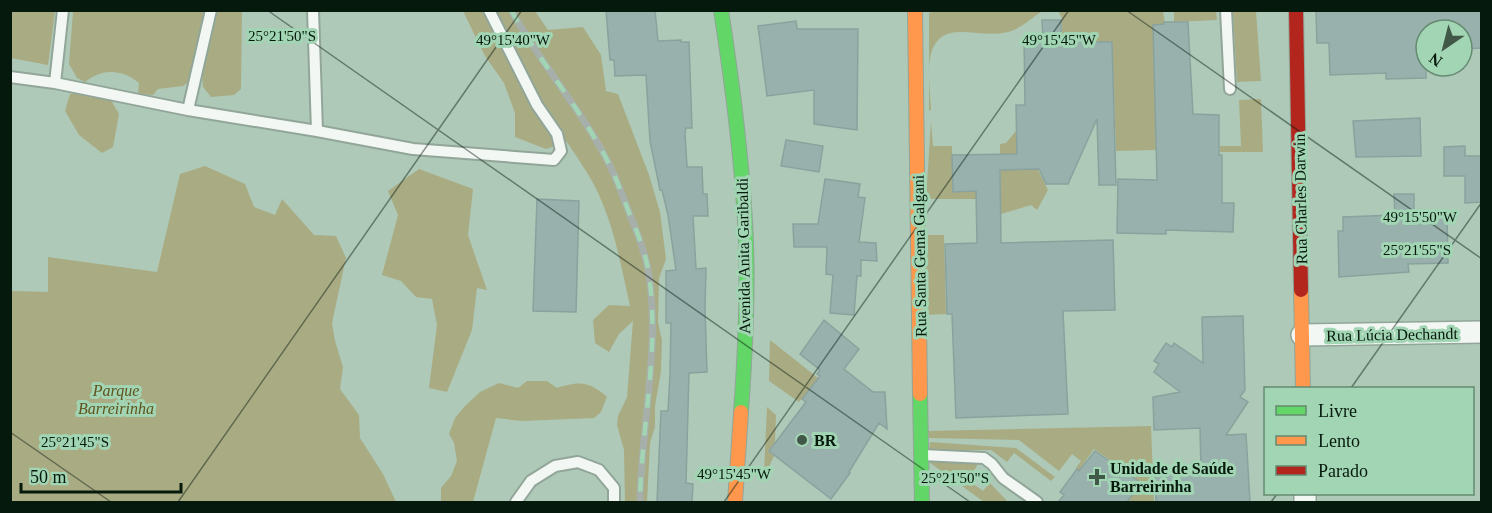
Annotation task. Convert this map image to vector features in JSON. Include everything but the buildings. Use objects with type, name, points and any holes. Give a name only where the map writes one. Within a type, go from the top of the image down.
[{"type":"street","name":"Avenida Anita Garibaldi","points":[[721,10],[739,143],[746,243],[747,313],[735,502]]},
{"type":"street","name":"Rua Santa Gema Galgani","points":[[915,10],[922,502]]},
{"type":"street","name":"Rua Charles Darwin","points":[[1296,10],[1303,387]]},
{"type":"street","name":"Rua Lúcia Dechandt","points":[[1302,335],[1482,332]]},
{"type":"lane","points":[[55,83],[63,10]]},
{"type":"lane","points":[[188,110],[211,10]]},
{"type":"lane","points":[[313,10],[317,131]]},
{"type":"lane","points":[[10,77],[55,83],[188,110],[413,149],[554,160],[561,151],[557,134],[537,105],[489,10]]},
{"type":"lane","points":[[1226,10],[1230,89]]},
{"type":"lane","points":[[922,455],[984,458],[1003,478],[1037,502]]},
{"type":"lane","points":[[516,502],[531,481],[555,466],[578,462],[599,470],[614,488],[614,502]]},
{"type":"green space","points":[[10,11],[55,11],[48,65],[11,58]]},
{"type":"green space","points":[[73,11],[242,11],[241,89],[234,95],[211,97],[203,87],[202,72],[183,86],[158,89],[153,95],[138,94],[139,83],[119,73],[105,72],[85,82],[77,78],[69,64]]},
{"type":"green space","points":[[463,11],[535,11],[548,30],[583,27],[601,55],[606,91],[618,94],[649,175],[660,212],[666,259],[659,278],[658,322],[662,340],[661,371],[655,406],[655,427],[650,443],[647,502],[625,502],[624,450],[617,425],[618,416],[627,397],[633,321],[619,334],[609,352],[595,343],[593,320],[609,305],[630,306],[607,215],[599,194],[567,142],[546,149],[515,137],[515,113],[504,83],[485,56]]},
{"type":"green space","points":[[938,11],[1043,11],[1008,32],[948,34],[938,40],[933,49],[929,72],[929,13]]},
{"type":"green space","points":[[1058,11],[1163,11],[1165,24],[1153,25],[1156,150],[1116,151],[1112,43],[1083,43],[1082,37],[1062,37],[1062,18]]},
{"type":"green space","points":[[1174,11],[1216,11],[1217,20],[1174,22]]},
{"type":"green space","points":[[1233,11],[1256,11],[1261,81],[1237,82]]},
{"type":"green space","points":[[929,73],[931,110],[929,111]]},
{"type":"green space","points":[[84,92],[108,95],[119,114],[113,147],[102,153],[79,135],[65,111],[70,94]]},
{"type":"green space","points":[[1261,99],[1263,152],[1220,152],[1220,146],[1241,146],[1239,100]]},
{"type":"green space","points":[[931,121],[933,146],[952,146],[953,191],[976,191],[976,199],[926,199]]},
{"type":"green space","points":[[1016,131],[1026,131],[1026,170],[1038,170],[1048,190],[1037,210],[1031,205],[1001,214],[1000,144],[1006,143]]},
{"type":"green space","name":"Parque Barreirinha","points":[[205,166],[245,184],[254,207],[275,215],[282,199],[314,235],[336,236],[346,258],[332,323],[343,367],[340,389],[359,415],[360,438],[383,474],[396,502],[11,502],[11,291],[48,292],[48,257],[157,272],[180,174]]},
{"type":"green space","points":[[419,169],[473,189],[468,235],[487,290],[477,288],[472,330],[447,392],[429,388],[437,325],[432,299],[416,297],[401,281],[382,275],[398,215],[388,191]]},
{"type":"green space","points":[[920,235],[944,235],[946,314],[923,315]]},
{"type":"green space","points":[[770,340],[818,378],[799,402],[769,381]]},
{"type":"green space","points":[[527,381],[547,381],[557,388],[572,384],[589,385],[607,397],[601,412],[594,418],[522,421],[496,418],[473,502],[441,502],[441,488],[451,476],[457,461],[454,443],[449,434],[455,418],[480,392],[499,383],[518,388]]},
{"type":"green space","points":[[767,407],[776,415],[775,442],[768,451],[774,456],[766,473],[764,472]]},
{"type":"green space","points":[[1151,426],[1154,502],[1128,502],[1135,492],[1121,482],[1127,472],[1094,449],[1079,470],[1076,468],[1081,461],[1072,454],[1059,471],[1019,440],[929,438],[928,431]]},
{"type":"green space","points":[[930,442],[1016,448],[1055,477],[1051,481],[1014,453],[1007,462],[991,450],[929,450]]},
{"type":"green space","points":[[929,462],[978,464],[968,480],[983,491],[990,483],[1008,502],[984,502]]},
{"type":"railway","points":[[511,10],[600,147],[619,185],[646,259],[652,303],[652,332],[640,502]]},
{"type":"traffic: fast","points":[[721,10],[737,126],[745,213],[747,263],[741,412]]},
{"type":"traffic: fast","points":[[920,394],[922,502]]},
{"type":"traffic: slow","points":[[915,10],[920,394]]},
{"type":"traffic: slow","points":[[1301,290],[1303,387]]},
{"type":"traffic: slow","points":[[735,502],[741,412]]},
{"type":"traffic: jam","points":[[1296,10],[1301,290]]},
{"type":"place","name":"BR","points":[[802,440]]},
{"type":"place","name":"Unidade de Saúde Barreirinha","points":[[1097,477]]}]
